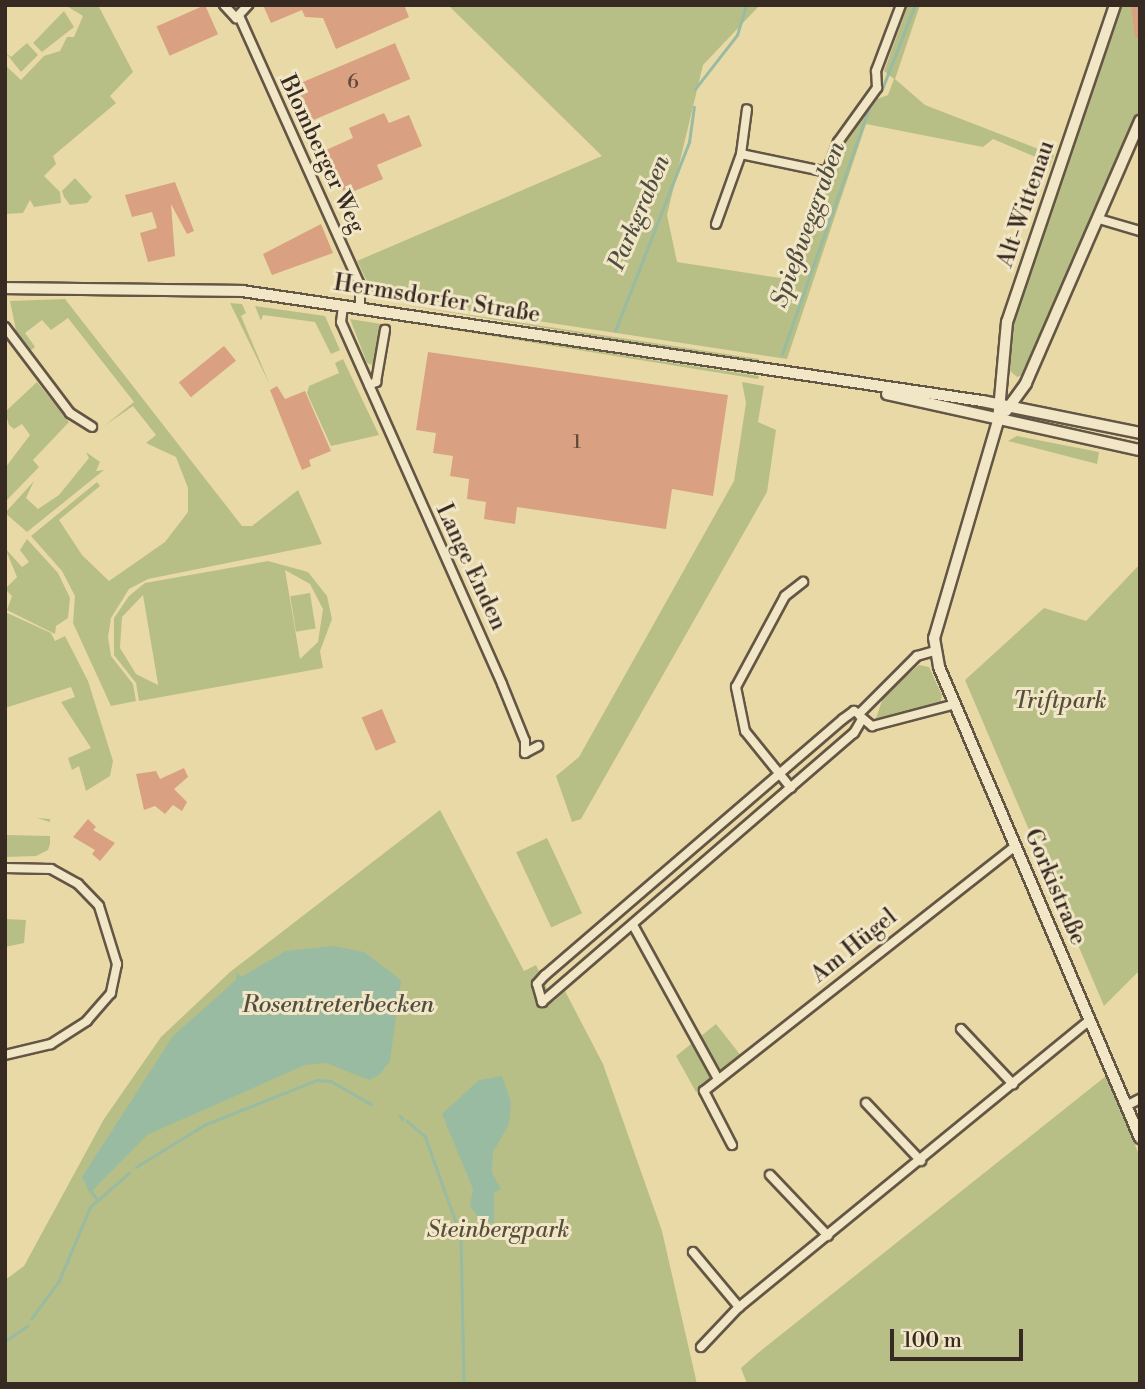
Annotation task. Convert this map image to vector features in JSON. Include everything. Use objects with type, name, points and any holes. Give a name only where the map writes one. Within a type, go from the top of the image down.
[{"type":"main road","name":"Alt-Wittenau","points":[[1004,405],[1002,374],[1007,322],[1115,5]]},
{"type":"main road","points":[[935,651],[936,627],[1004,405],[1026,383],[1140,121]]},
{"type":"main road","name":"Hermsdorfer Straße","points":[[5,288],[219,288],[1004,405],[1140,433]]},
{"type":"main road","points":[[1002,374],[1026,383]]},
{"type":"main road","name":"Hermsdorfer Straße","points":[[859,385],[998,421],[1140,450]]},
{"type":"main road","points":[[1113,445],[1117,427]]},
{"type":"main road","name":"Gorkistraße","points":[[935,651],[955,704],[1140,1138]]},
{"type":"street","name":"Blomberger Weg","points":[[224,5],[229,16],[240,18],[360,285],[360,309]]},
{"type":"street","points":[[240,18],[248,5]]},
{"type":"street","points":[[741,154],[827,172],[838,142],[877,88],[876,71],[901,5]]},
{"type":"street","points":[[716,224],[741,154],[747,109]]},
{"type":"street","points":[[1098,219],[1140,231]]},
{"type":"street","name":"Lange Enden","points":[[343,306],[341,322],[502,684],[526,741],[525,753],[538,746]]},
{"type":"street","points":[[5,327],[70,413],[92,427]]},
{"type":"street","points":[[369,385],[376,382],[385,330]]},
{"type":"street","points":[[791,788],[745,731],[736,687],[785,596],[803,582]]},
{"type":"street","points":[[935,651],[917,656],[860,717],[791,788],[542,1002],[537,984],[854,711],[860,717],[872,726],[955,704]]},
{"type":"street","name":"Am Hügel","points":[[718,1079],[1015,846]]},
{"type":"street","points":[[5,867],[51,869],[78,884],[99,906],[117,964],[111,993],[87,1021],[51,1044],[5,1055]]},
{"type":"street","points":[[632,901],[644,915]]},
{"type":"street","points":[[634,925],[718,1079],[704,1091],[732,1145]]},
{"type":"street","points":[[701,1347],[739,1307],[921,1161],[1013,1084],[1038,1058],[1090,1020]]},
{"type":"street","points":[[961,1029],[1013,1084]]},
{"type":"street","points":[[1126,1106],[1140,1100]]},
{"type":"street","points":[[866,1103],[921,1161]]},
{"type":"street","points":[[770,1175],[828,1236]]},
{"type":"street","points":[[693,1252],[739,1307]]},
{"type":"green space","points":[[65,5],[98,5],[133,72],[110,96],[116,103],[53,156],[56,164],[44,176],[60,192],[61,203],[34,207],[30,200],[23,213],[5,214],[5,65],[21,80],[44,56],[60,51],[67,37],[74,37],[83,16]]},
{"type":"green space","points":[[448,5],[760,5],[703,65],[667,215],[677,262],[793,280],[819,192],[841,144],[872,101],[888,95],[894,79],[884,71],[908,5],[920,5],[895,79],[925,105],[1054,155],[1049,169],[1045,161],[993,139],[983,147],[866,124],[787,359],[374,296],[357,261],[602,156]]},
{"type":"green space","points":[[1120,5],[1140,5],[1140,111],[1025,374],[1017,377],[1009,370],[1012,325]]},
{"type":"green space","points":[[64,11],[74,27],[42,52],[33,43]]},
{"type":"green space","points":[[27,43],[38,55],[21,72],[5,52],[11,57]]},
{"type":"green space","points":[[75,178],[92,197],[87,203],[70,205],[64,197],[62,191]]},
{"type":"green space","points":[[65,299],[242,526],[252,526],[298,490],[322,544],[148,579],[129,589],[111,618],[108,637],[111,656],[133,684],[136,701],[111,706],[73,623],[75,596],[62,571],[31,536],[97,482],[100,486],[59,520],[82,555],[109,581],[165,542],[188,512],[188,488],[176,457],[146,443],[156,435],[133,406],[104,426],[134,402],[68,318],[51,330],[42,320],[25,333],[35,347],[30,351],[17,335],[10,301]]},
{"type":"green space","points":[[230,303],[242,304],[246,313],[241,316],[270,385]]},
{"type":"green space","points":[[392,303],[759,359],[758,363]]},
{"type":"green space","points":[[255,306],[325,316],[340,350],[331,354],[315,322],[263,315],[261,321]]},
{"type":"green space","points":[[350,319],[381,324],[373,365],[367,363]]},
{"type":"green space","points":[[423,325],[486,334],[759,376],[758,379]]},
{"type":"green space","points":[[343,359],[379,435],[331,446],[307,393],[309,386],[339,373],[335,363]]},
{"type":"green space","points":[[37,382],[69,422],[33,460],[39,467],[5,502],[5,468],[30,435],[22,424],[14,429],[9,425],[5,412]]},
{"type":"green space","points":[[742,382],[764,386],[758,422],[776,430],[767,492],[581,819],[572,822],[556,776],[579,757],[734,481],[746,403]]},
{"type":"green space","points":[[1017,436],[1099,452],[1097,464],[1008,441]]},
{"type":"green space","points":[[86,452],[100,462],[96,471],[104,470],[27,532],[5,513],[34,481],[26,498],[38,509],[59,495],[89,458]]},
{"type":"green space","points":[[27,539],[58,573],[70,598],[68,618],[56,626],[55,634],[7,610],[12,596],[5,589],[17,577],[5,548],[22,567],[29,562],[20,550]]},
{"type":"green space","points":[[268,561],[308,572],[327,596],[332,619],[320,651],[323,668],[139,701],[136,683],[114,655],[114,618],[129,596],[145,583]],"holes":[[[285,570],[310,584],[323,609],[318,642],[300,659]],[[143,595],[158,684],[158,685],[136,674],[120,648],[122,617]]]},
{"type":"green space","name":"Triftpark","points":[[1140,564],[1140,970],[1104,1006],[965,680],[1044,608],[1086,621]]},
{"type":"green space","points":[[310,593],[316,629],[296,632],[290,596]]},
{"type":"green space","points":[[5,612],[51,633],[55,641],[65,636],[88,681],[113,761],[110,776],[86,791],[79,766],[72,770],[68,758],[91,748],[61,702],[75,697],[71,687],[5,708]]},
{"type":"green space","points":[[919,665],[929,667],[942,695],[940,706],[875,721],[884,695]]},
{"type":"green space","name":"Steinbergpark","points":[[440,810],[524,971],[536,965],[553,1002],[565,991],[603,1064],[662,1231],[697,1384],[5,1384],[5,1280],[24,1266],[104,1119],[161,1037],[230,972]]},
{"type":"green space","points":[[6,835],[50,836],[48,850],[36,856],[5,857]]},
{"type":"green space","points":[[547,838],[582,913],[551,928],[516,852]]},
{"type":"green space","points":[[5,919],[26,920],[24,943],[5,947]]},
{"type":"green space","points":[[716,1024],[742,1057],[696,1092],[676,1056]]},
{"type":"green space","points":[[1106,1076],[1140,1157],[1140,1384],[747,1384],[741,1368],[758,1353]]},
{"type":"water","name":"Rosentreterbecken","points":[[333,946],[364,952],[401,980],[390,1061],[379,1075],[369,1080],[326,1063],[305,1065],[147,1135],[90,1193],[82,1177],[173,1036],[236,980],[237,972],[241,977],[286,951]]},
{"type":"water","points":[[502,1076],[511,1102],[509,1124],[493,1152],[492,1173],[501,1189],[494,1193],[494,1223],[480,1220],[470,1206],[473,1189],[442,1114],[479,1080]]},
{"type":"building","points":[[205,5],[218,34],[170,56],[157,27]]},
{"type":"building","points":[[263,5],[404,5],[409,17],[336,49],[323,18],[305,17],[302,10],[271,23]]},
{"type":"building","points":[[1131,5],[1140,5],[1140,38],[1135,38]]},
{"type":"building","points":[[395,43],[410,79],[310,121],[295,86]]},
{"type":"building","points":[[384,113],[389,123],[409,115],[422,146],[377,165],[383,179],[345,195],[326,150],[353,138],[349,128]]},
{"type":"building","points":[[175,182],[194,231],[187,234],[171,204],[175,256],[148,262],[140,233],[157,228],[152,212],[132,217],[125,195]]},
{"type":"building","points":[[321,224],[333,253],[272,275],[263,254]]},
{"type":"building","points":[[224,346],[236,361],[191,397],[179,383]]},
{"type":"building","points":[[428,352],[728,395],[713,496],[672,489],[666,529],[517,507],[515,524],[484,519],[486,502],[467,499],[469,479],[450,476],[453,456],[433,453],[436,433],[416,430]]},
{"type":"building","points":[[277,386],[285,399],[305,391],[331,451],[309,460],[311,466],[302,470],[270,390]]},
{"type":"building","points":[[382,709],[396,742],[376,751],[362,718]]},
{"type":"building","points":[[184,768],[188,777],[174,789],[187,802],[182,811],[173,805],[165,814],[155,806],[144,810],[136,774],[156,771],[160,779]]},
{"type":"building","points":[[88,819],[96,827],[93,830],[115,843],[100,861],[92,854],[95,850],[73,837]]},
{"type":"waterway","name":"Parkgraben","points":[[695,89],[737,35],[746,5]]},
{"type":"waterway","name":"Spießweggraben","points":[[882,89],[915,5]]},
{"type":"waterway","name":"Parkgraben","points":[[615,331],[689,142],[694,107]]},
{"type":"waterway","name":"Spießweggraben","points":[[782,354],[869,108]]},
{"type":"waterway","points":[[136,1167],[204,1125],[317,1080],[331,1081],[371,1104]]},
{"type":"waterway","points":[[400,1116],[403,1119]]},
{"type":"waterway","points":[[407,1121],[425,1136],[461,1236],[464,1384]]},
{"type":"waterway","points":[[31,1319],[59,1281],[90,1207],[129,1173]]},
{"type":"waterway","points":[[89,1189],[98,1200]]},
{"type":"waterway","points":[[5,1341],[27,1326]]}]
